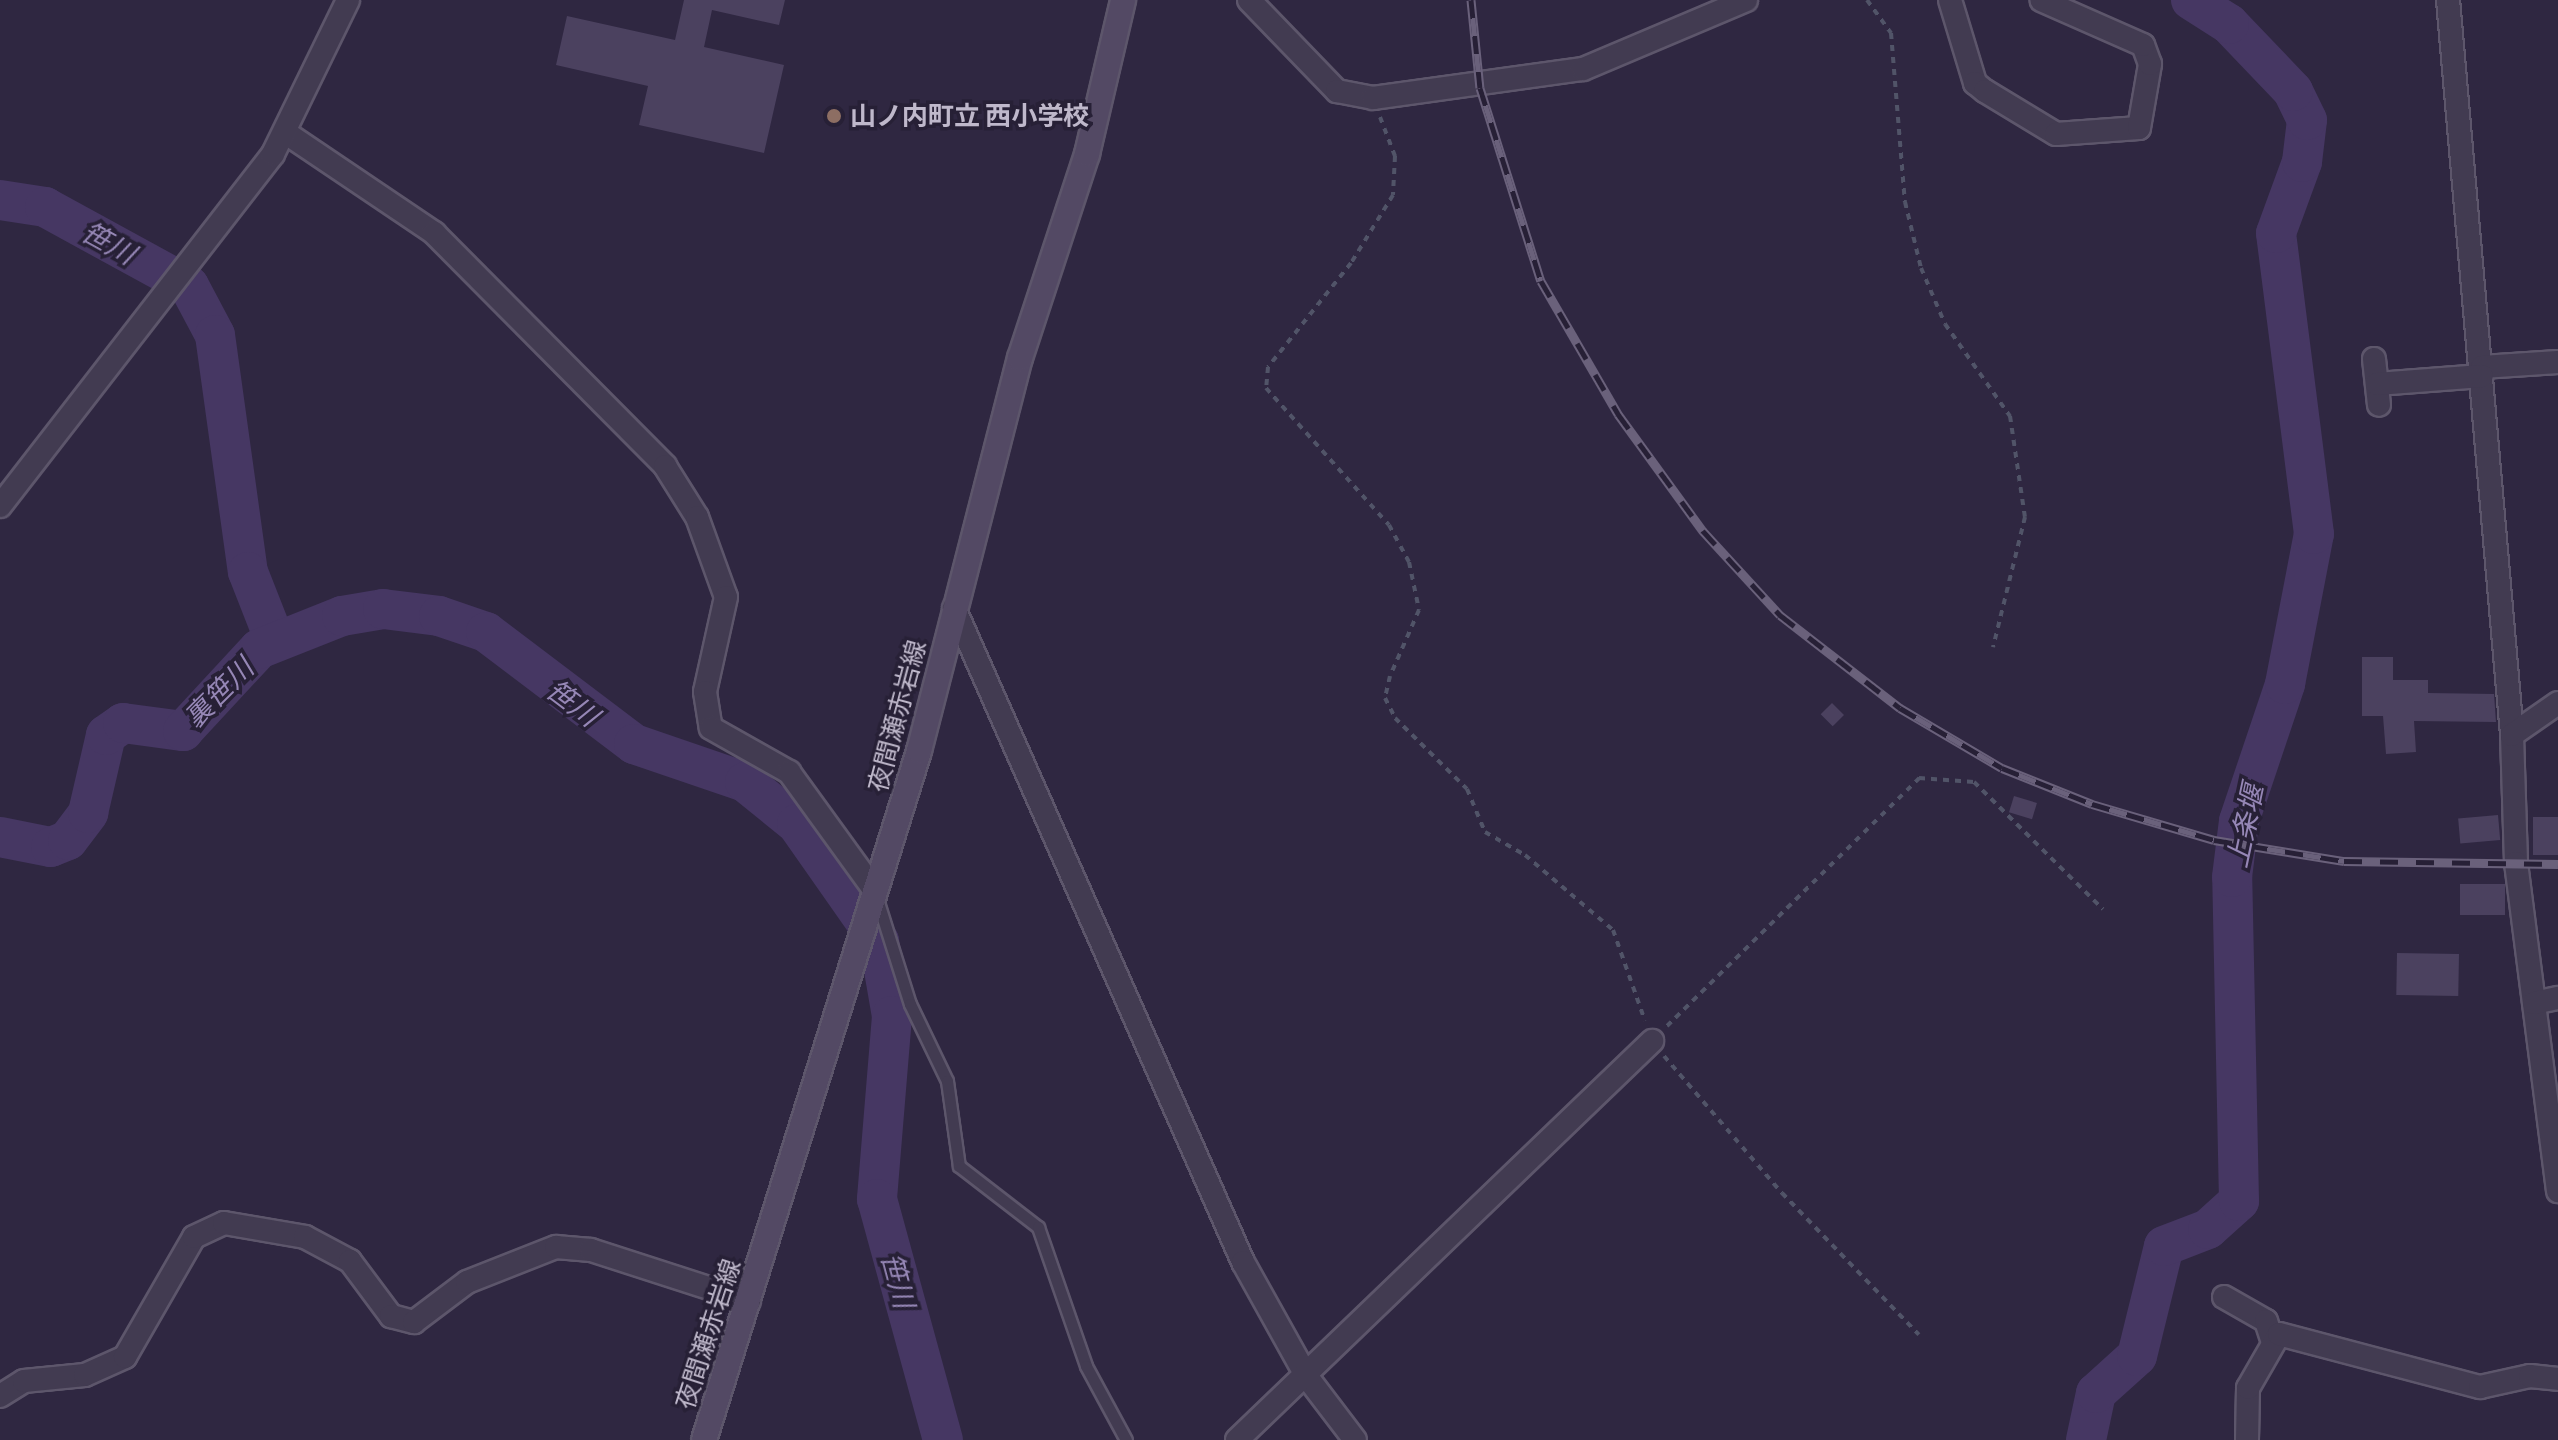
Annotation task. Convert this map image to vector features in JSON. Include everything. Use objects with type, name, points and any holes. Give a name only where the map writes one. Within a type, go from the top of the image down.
[{"type":"main road","name":"夜間瀬赤岩線","points":[[704,1440],[872,898],[954,608],[1020,358],[1087,154],[1123,0]]},
{"type":"street","points":[[0,506],[169,291],[286,133],[348,0]]},
{"type":"street","points":[[1249,0],[1337,91],[1373,98],[1583,69],[1746,0]]},
{"type":"street","points":[[1950,0],[1975,83],[1985,91],[2056,134],[2139,128],[2150,64],[2143,45],[2041,0]]},
{"type":"street","points":[[2448,0],[2512,735],[2516,863],[2558,1191]]},
{"type":"street","points":[[286,133],[434,233],[635,428],[665,466],[697,517],[726,597],[705,692],[711,728],[789,772],[872,898]]},
{"type":"street","points":[[2374,359],[2378,394],[2482,372],[2558,362]]},
{"type":"street","points":[[954,608],[1243,1262],[1307,1377],[1355,1440]]},
{"type":"street","points":[[2512,735],[2558,703]]},
{"type":"street","points":[[2534,1003],[2558,998]]},
{"type":"street","points":[[1237,1440],[1307,1377],[1382,1293],[1652,1041]]},
{"type":"street","points":[[0,1396],[24,1381],[85,1375],[125,1357],[194,1237],[224,1223],[305,1237],[350,1261],[391,1316],[414,1322],[467,1282],[556,1247],[591,1250],[749,1301]]},
{"type":"street","points":[[2224,1297],[2266,1321],[2273,1342]]},
{"type":"street","points":[[2247,1440],[2248,1388],[2279,1334],[2480,1387],[2530,1376],[2558,1379]]},
{"type":"lane","points":[[872,898],[910,1004],[947,1081],[959,1166],[1038,1227],[1086,1366],[1126,1440]]},
{"type":"path","points":[[1867,0],[1891,33],[1905,202],[1921,268],[1945,324],[2010,416],[2025,517],[1993,647]]},
{"type":"path","points":[[1373,98],[1395,156],[1393,195],[1351,263],[1268,367],[1266,388],[1389,525],[1409,562],[1419,610],[1390,676],[1385,698],[1395,718],[1467,789],[1485,832],[1525,855],[1613,930],[1652,1041],[1782,1193],[1919,1335]]},
{"type":"path","points":[[1652,1041],[1919,778],[1974,782],[2103,909]]},
{"type":"building","points":[[684,0],[785,0],[779,25],[712,10],[704,47],[784,65],[764,153],[639,125],[648,86],[556,65],[567,16],[675,40]]},
{"type":"building","points":[[2362,657],[2393,657],[2393,680],[2428,680],[2428,693],[2494,694],[2496,722],[2414,721],[2416,752],[2386,754],[2383,716],[2362,716]]},
{"type":"building","points":[[1832,703],[1844,715],[1833,726],[1821,714]]},
{"type":"building","points":[[2014,796],[2037,803],[2032,819],[2009,812]]},
{"type":"building","points":[[2498,815],[2500,840],[2460,843],[2458,818]]},
{"type":"building","points":[[2533,817],[2558,817],[2558,855],[2533,855]]},
{"type":"building","points":[[2460,884],[2505,884],[2505,915],[2460,915]]},
{"type":"building","points":[[2397,953],[2459,954],[2458,996],[2396,995]]},
{"type":"waterway","name":"上条堰","points":[[2086,1440],[2096,1393],[2137,1356],[2164,1246],[2208,1229],[2239,1201],[2232,877],[2239,821],[2285,684],[2314,534],[2276,233],[2302,162],[2307,120],[2293,91],[2229,24],[2191,0]]},
{"type":"waterway","name":"笹川","points":[[0,200],[45,207],[189,286],[215,335],[248,572],[275,641]]},
{"type":"waterway","name":"笹川","points":[[0,837],[51,847],[68,840],[88,813],[106,735],[123,723],[183,731],[259,649],[342,616],[383,609],[439,616],[486,632],[634,744],[745,782],[797,824],[879,941],[892,1016],[877,1199],[943,1440]]},
{"type":"railway","points":[[1471,0],[1480,88],[1541,281],[1618,414],[1703,531],[1780,615],[1900,708],[2002,768],[2092,804],[2214,840],[2344,861],[2558,864]]},
{"type":"place","name":"山ノ内町立 西小学校","points":[[834,116]]},
{"type":"water label","name":"裏笹川","points":[[218,692]]}]
